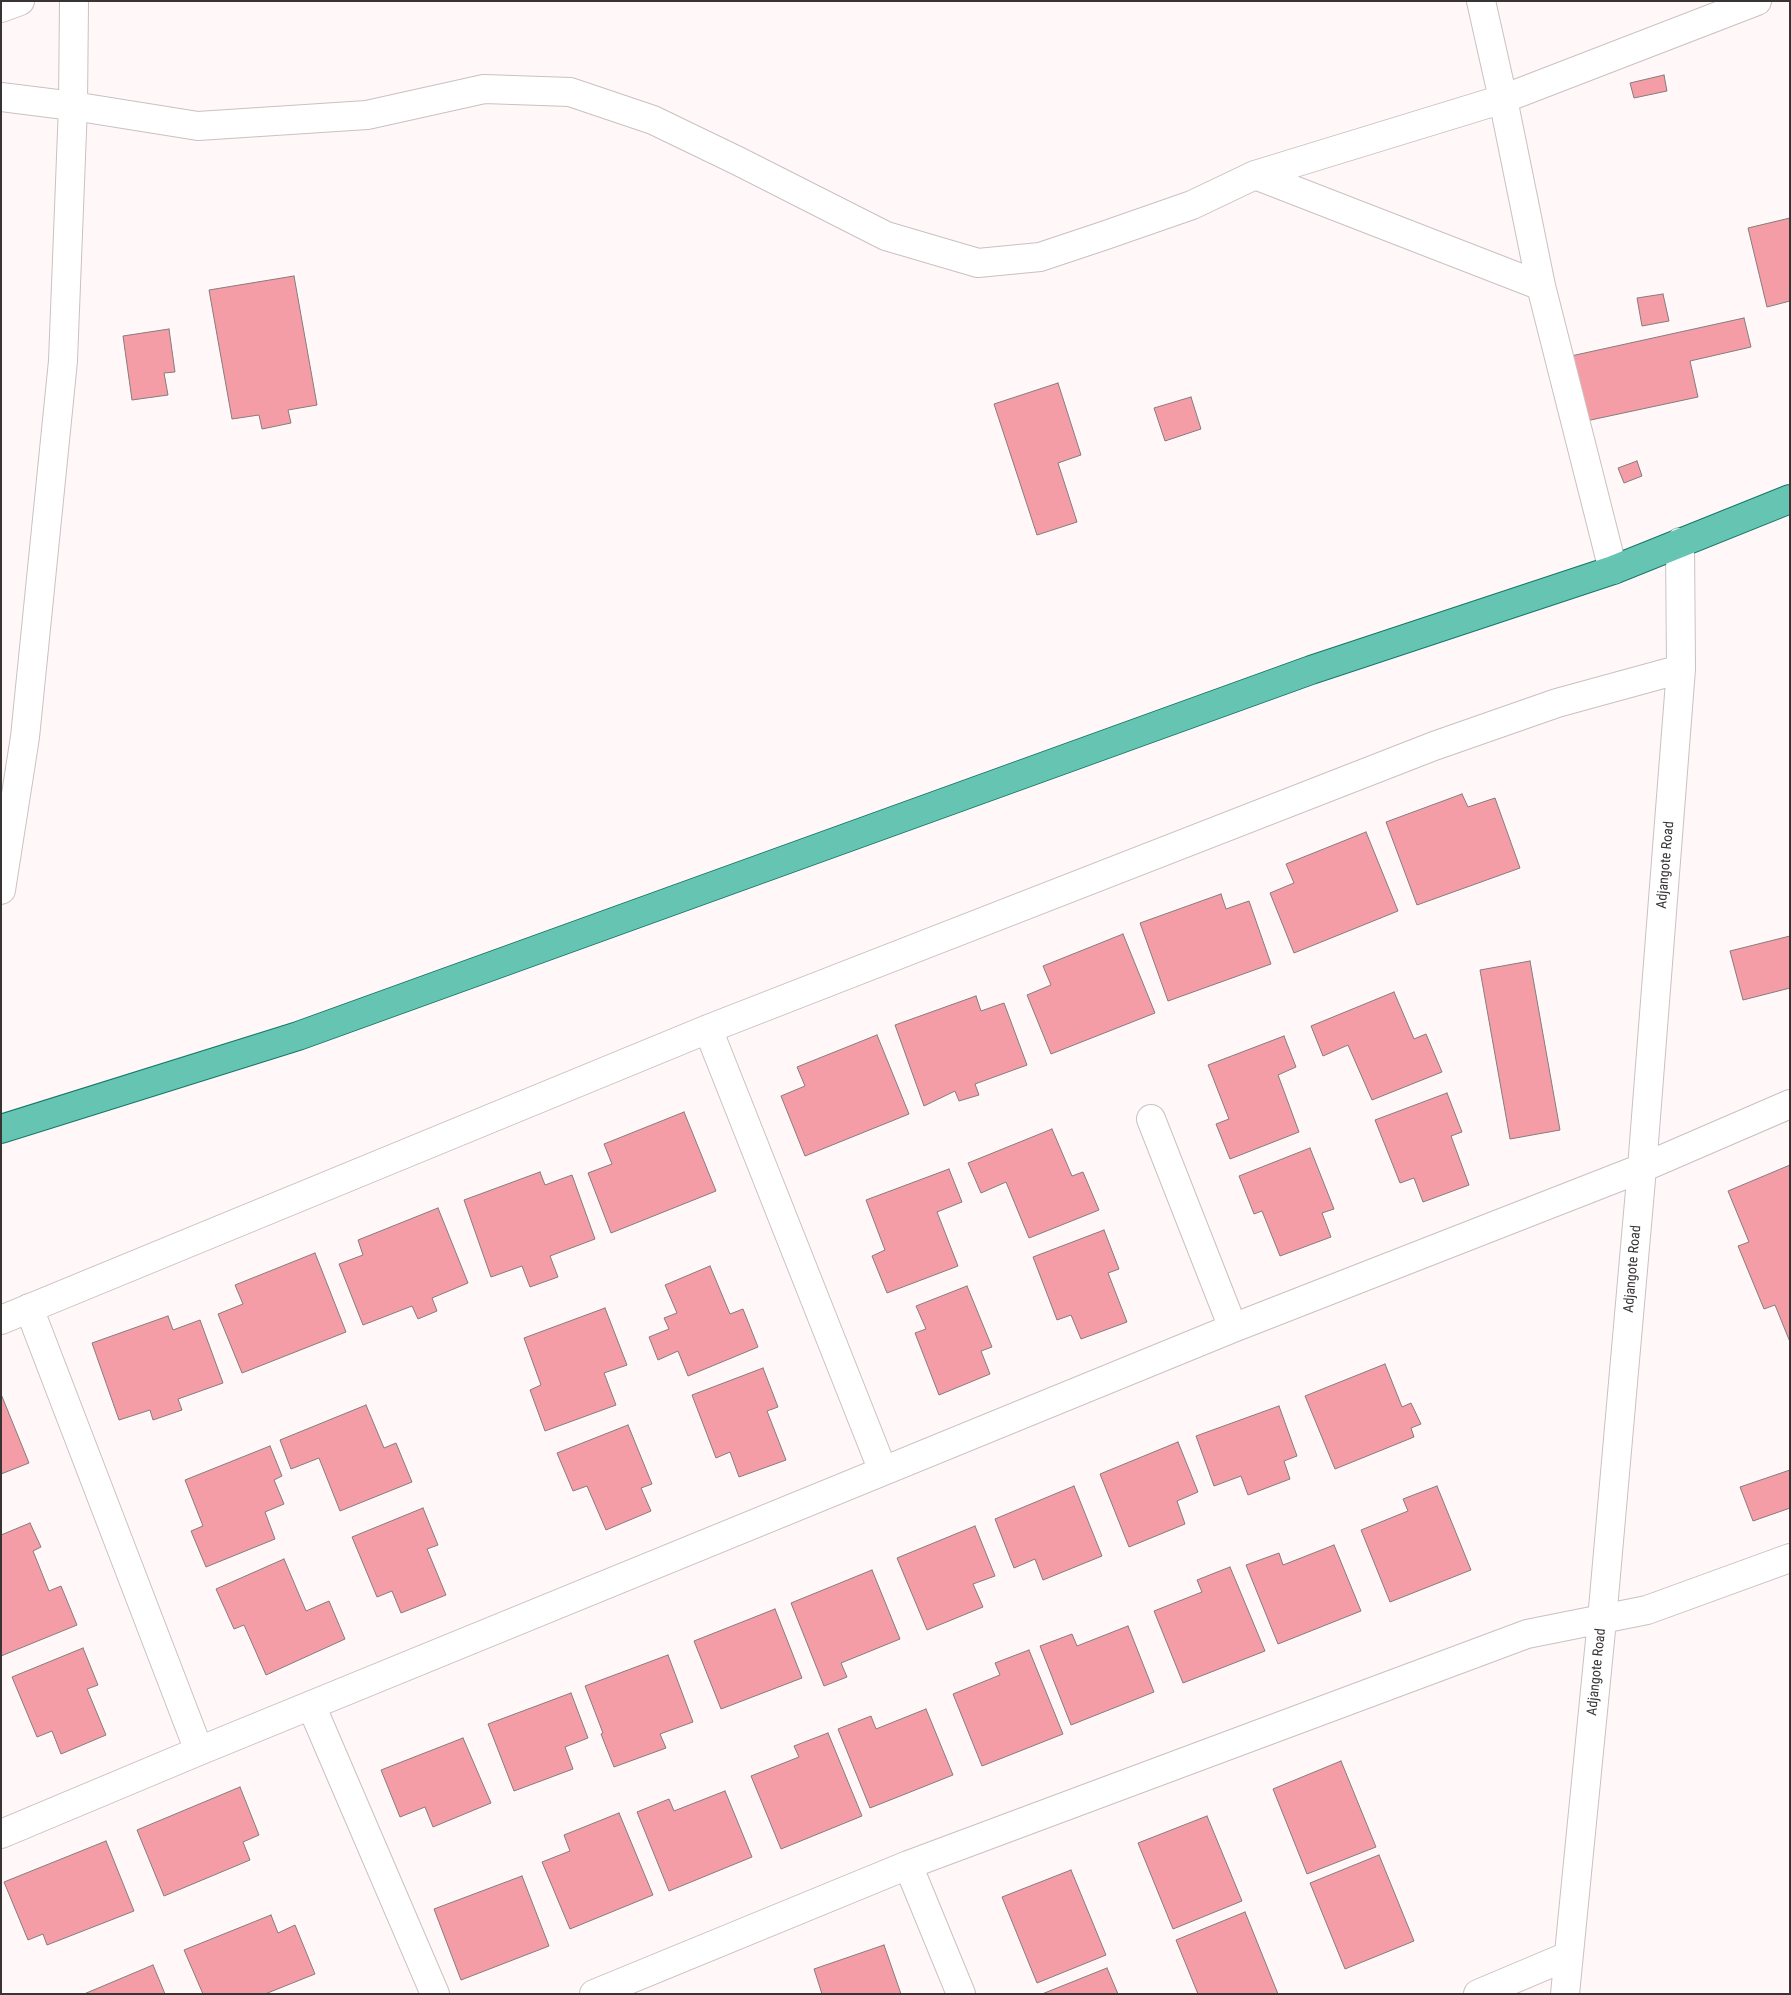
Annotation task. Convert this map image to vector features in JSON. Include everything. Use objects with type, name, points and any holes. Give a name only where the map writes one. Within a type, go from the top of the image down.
[{"type":"main road","points":[[1,1129],[307,1033],[1311,670],[1613,570],[1790,499]]},
{"type":"street","points":[[1,8],[20,1]]},
{"type":"street","points":[[1,890],[25,737],[63,361],[73,106],[74,1]]},
{"type":"street","points":[[1481,1],[1541,286],[1613,570]]},
{"type":"street","points":[[1,97],[73,106],[198,126],[367,115],[484,89],[570,92],[653,120],[886,236],[978,263],[1040,257],[1192,205],[1255,175],[1503,99],[1757,1]]},
{"type":"street","points":[[1255,175],[1541,286]]},
{"type":"street","name":"Adjangote Road","points":[[1565,1994],[1602,1620],[1642,1168],[1681,669],[1680,542]]},
{"type":"street","points":[[1,1320],[708,1029],[1434,746],[1557,703],[1681,669]]},
{"type":"street","points":[[708,1029],[883,1471]]},
{"type":"street","points":[[1,1834],[1232,1328],[1642,1168],[1790,1104]]},
{"type":"street","points":[[1151,1119],[1232,1328]]},
{"type":"street","points":[[29,1308],[199,1751]]},
{"type":"street","points":[[594,1994],[908,1865],[1527,1634],[1647,1610],[1790,1558]]},
{"type":"street","points":[[311,1705],[435,1994]]},
{"type":"street","points":[[908,1865],[961,1994]]},
{"type":"street","points":[[1478,1994],[1568,1956]]},
{"type":"building","points":[[1664,75],[1667,91],[1634,98],[1630,83]]},
{"type":"building","points":[[1790,218],[1790,301],[1767,307],[1748,228]]},
{"type":"building","points":[[294,276],[317,405],[288,410],[291,423],[262,429],[259,415],[232,419],[209,290]]},
{"type":"building","points":[[1663,294],[1669,321],[1642,326],[1637,298]]},
{"type":"building","points":[[1744,318],[1751,347],[1690,361],[1698,397],[1586,421],[1571,356]]},
{"type":"building","points":[[169,329],[175,372],[164,373],[168,395],[132,400],[123,336]]},
{"type":"building","points":[[1058,383],[1081,455],[1058,463],[1077,522],[1037,535],[994,404]]},
{"type":"building","points":[[1191,397],[1201,429],[1165,441],[1154,408]]},
{"type":"building","points":[[1637,461],[1642,476],[1624,483],[1618,468]]},
{"type":"building","points":[[1462,794],[1468,807],[1495,798],[1520,868],[1417,905],[1386,822]]},
{"type":"building","points":[[1366,832],[1398,911],[1294,953],[1270,893],[1294,883],[1286,864]]},
{"type":"building","points":[[1221,894],[1226,909],[1249,901],[1271,964],[1168,1001],[1140,923]]},
{"type":"building","points":[[1123,934],[1155,1013],[1051,1054],[1027,995],[1051,985],[1043,966]]},
{"type":"building","points":[[1790,936],[1790,988],[1743,1000],[1730,951]]},
{"type":"building","points":[[1530,961],[1560,1130],[1510,1139],[1480,970]]},
{"type":"building","points":[[1394,992],[1414,1039],[1426,1034],[1442,1072],[1372,1100],[1348,1045],[1323,1056],[1311,1026]]},
{"type":"building","points":[[976,996],[981,1011],[1004,1003],[1027,1065],[975,1084],[979,1095],[959,1101],[955,1091],[924,1106],[895,1025]]},
{"type":"building","points":[[877,1035],[909,1114],[805,1156],[781,1096],[805,1086],[797,1067]]},
{"type":"building","points":[[1284,1036],[1296,1067],[1278,1075],[1299,1132],[1230,1159],[1216,1124],[1229,1119],[1208,1065]]},
{"type":"building","points":[[1447,1093],[1462,1132],[1451,1136],[1469,1185],[1423,1202],[1414,1178],[1400,1183],[1375,1120]]},
{"type":"building","points":[[684,1112],[716,1191],[611,1233],[588,1173],[612,1164],[604,1144]]},
{"type":"building","points":[[1052,1129],[1072,1176],[1083,1172],[1099,1210],[1029,1238],[1006,1182],[981,1193],[968,1163]]},
{"type":"building","points":[[1310,1148],[1334,1209],[1322,1213],[1331,1237],[1280,1256],[1262,1211],[1254,1214],[1239,1176]]},
{"type":"building","points":[[1790,1165],[1790,1342],[1775,1305],[1764,1309],[1738,1246],[1749,1242],[1728,1191]]},
{"type":"building","points":[[949,1169],[962,1202],[937,1212],[958,1266],[887,1293],[872,1256],[885,1250],[866,1200]]},
{"type":"building","points":[[540,1172],[545,1185],[572,1175],[595,1239],[550,1256],[558,1277],[530,1287],[522,1266],[491,1277],[464,1200]]},
{"type":"building","points":[[438,1208],[468,1283],[432,1298],[437,1311],[418,1319],[412,1306],[363,1325],[339,1264],[363,1255],[358,1240]]},
{"type":"building","points":[[1104,1230],[1119,1269],[1108,1273],[1127,1322],[1081,1339],[1071,1315],[1057,1320],[1033,1257]]},
{"type":"building","points":[[315,1253],[346,1332],[242,1373],[218,1314],[243,1304],[235,1285]]},
{"type":"building","points":[[710,1266],[730,1314],[743,1309],[758,1347],[688,1376],[678,1351],[658,1360],[649,1337],[669,1329],[664,1318],[677,1313],[665,1285]]},
{"type":"building","points":[[967,1286],[992,1347],[981,1351],[990,1374],[939,1395],[915,1333],[926,1329],[916,1306]]},
{"type":"building","points":[[605,1308],[627,1365],[604,1373],[616,1405],[545,1431],[530,1390],[541,1385],[524,1338]]},
{"type":"building","points":[[168,1316],[173,1330],[200,1320],[223,1383],[178,1399],[182,1410],[153,1420],[150,1410],[119,1420],[92,1343]]},
{"type":"building","points":[[1385,1364],[1402,1407],[1411,1403],[1421,1424],[1411,1428],[1414,1437],[1335,1469],[1305,1396]]},
{"type":"building","points":[[763,1368],[778,1407],[767,1411],[786,1460],[739,1477],[730,1452],[716,1458],[692,1395]]},
{"type":"building","points":[[1,1394],[29,1463],[1,1474]]},
{"type":"building","points":[[366,1405],[384,1448],[396,1443],[412,1482],[340,1511],[319,1458],[291,1469],[280,1440]]},
{"type":"building","points":[[1279,1406],[1297,1456],[1284,1461],[1290,1479],[1248,1495],[1241,1476],[1214,1486],[1196,1436]]},
{"type":"building","points":[[628,1425],[652,1484],[641,1488],[651,1511],[606,1530],[587,1486],[573,1491],[557,1453]]},
{"type":"building","points":[[1178,1442],[1198,1492],[1177,1501],[1185,1524],[1129,1547],[1100,1474]]},
{"type":"building","points":[[270,1446],[282,1476],[274,1480],[284,1504],[265,1512],[275,1539],[206,1567],[191,1531],[203,1526],[185,1480]]},
{"type":"building","points":[[1790,1470],[1790,1508],[1753,1521],[1740,1487]]},
{"type":"building","points":[[1074,1486],[1102,1556],[1043,1580],[1035,1559],[1014,1568],[995,1519]]},
{"type":"building","points":[[1437,1486],[1471,1570],[1390,1602],[1361,1530],[1408,1511],[1403,1499]]},
{"type":"building","points":[[423,1508],[438,1545],[427,1549],[446,1595],[401,1613],[392,1591],[377,1597],[352,1537]]},
{"type":"building","points":[[30,1523],[41,1547],[33,1551],[49,1591],[61,1586],[77,1625],[1,1656],[1,1535]]},
{"type":"building","points":[[975,1526],[995,1576],[973,1584],[983,1607],[927,1630],[897,1558]]},
{"type":"building","points":[[1334,1545],[1361,1611],[1278,1644],[1246,1565],[1279,1553],[1283,1565]]},
{"type":"building","points":[[284,1559],[306,1611],[329,1601],[345,1639],[266,1675],[244,1625],[234,1629],[216,1589]]},
{"type":"building","points":[[1230,1567],[1265,1651],[1183,1683],[1154,1611],[1202,1592],[1197,1580]]},
{"type":"building","points":[[872,1570],[900,1639],[841,1663],[847,1677],[824,1686],[791,1603]]},
{"type":"building","points":[[775,1609],[802,1678],[721,1709],[694,1641]]},
{"type":"building","points":[[1128,1626],[1154,1692],[1071,1725],[1040,1646],[1072,1634],[1077,1646]]},
{"type":"building","points":[[83,1648],[98,1685],[87,1689],[106,1735],[61,1754],[52,1731],[37,1737],[12,1677]]},
{"type":"building","points":[[1029,1650],[1063,1734],[982,1766],[953,1694],[1000,1675],[995,1663]]},
{"type":"building","points":[[668,1655],[693,1722],[660,1734],[666,1748],[614,1767],[585,1686]]},
{"type":"building","points":[[571,1693],[588,1738],[565,1747],[573,1769],[514,1791],[488,1724]]},
{"type":"building","points":[[926,1709],[953,1775],[870,1808],[838,1729],[871,1716],[876,1729]]},
{"type":"building","points":[[828,1733],[862,1816],[781,1849],[751,1776],[799,1757],[794,1746]]},
{"type":"building","points":[[463,1738],[491,1803],[433,1827],[425,1807],[400,1817],[381,1770]]},
{"type":"building","points":[[1341,1761],[1376,1847],[1307,1874],[1273,1789]]},
{"type":"building","points":[[240,1787],[259,1835],[243,1842],[250,1860],[164,1896],[137,1830]]},
{"type":"building","points":[[725,1791],[752,1857],[669,1891],[637,1812],[669,1799],[674,1811]]},
{"type":"building","points":[[619,1813],[653,1895],[570,1929],[542,1862],[570,1851],[564,1835]]},
{"type":"building","points":[[1207,1816],[1242,1901],[1173,1929],[1138,1843]]},
{"type":"building","points":[[106,1841],[134,1911],[47,1945],[43,1934],[28,1940],[4,1882]]},
{"type":"building","points":[[1379,1855],[1414,1941],[1345,1969],[1310,1883]]},
{"type":"building","points":[[1071,1870],[1106,1955],[1037,1983],[1002,1897]]},
{"type":"building","points":[[522,1876],[549,1946],[461,1980],[434,1909]]},
{"type":"building","points":[[1245,1912],[1278,1994],[1198,1994],[1176,1940]]},
{"type":"building","points":[[271,1915],[278,1933],[295,1925],[315,1974],[265,1994],[203,1994],[184,1950]]},
{"type":"building","points":[[884,1945],[901,1994],[822,1994],[814,1969]]},
{"type":"building","points":[[153,1965],[165,1994],[84,1994]]},
{"type":"building","points":[[1107,1968],[1118,1994],[1042,1994]]}]
